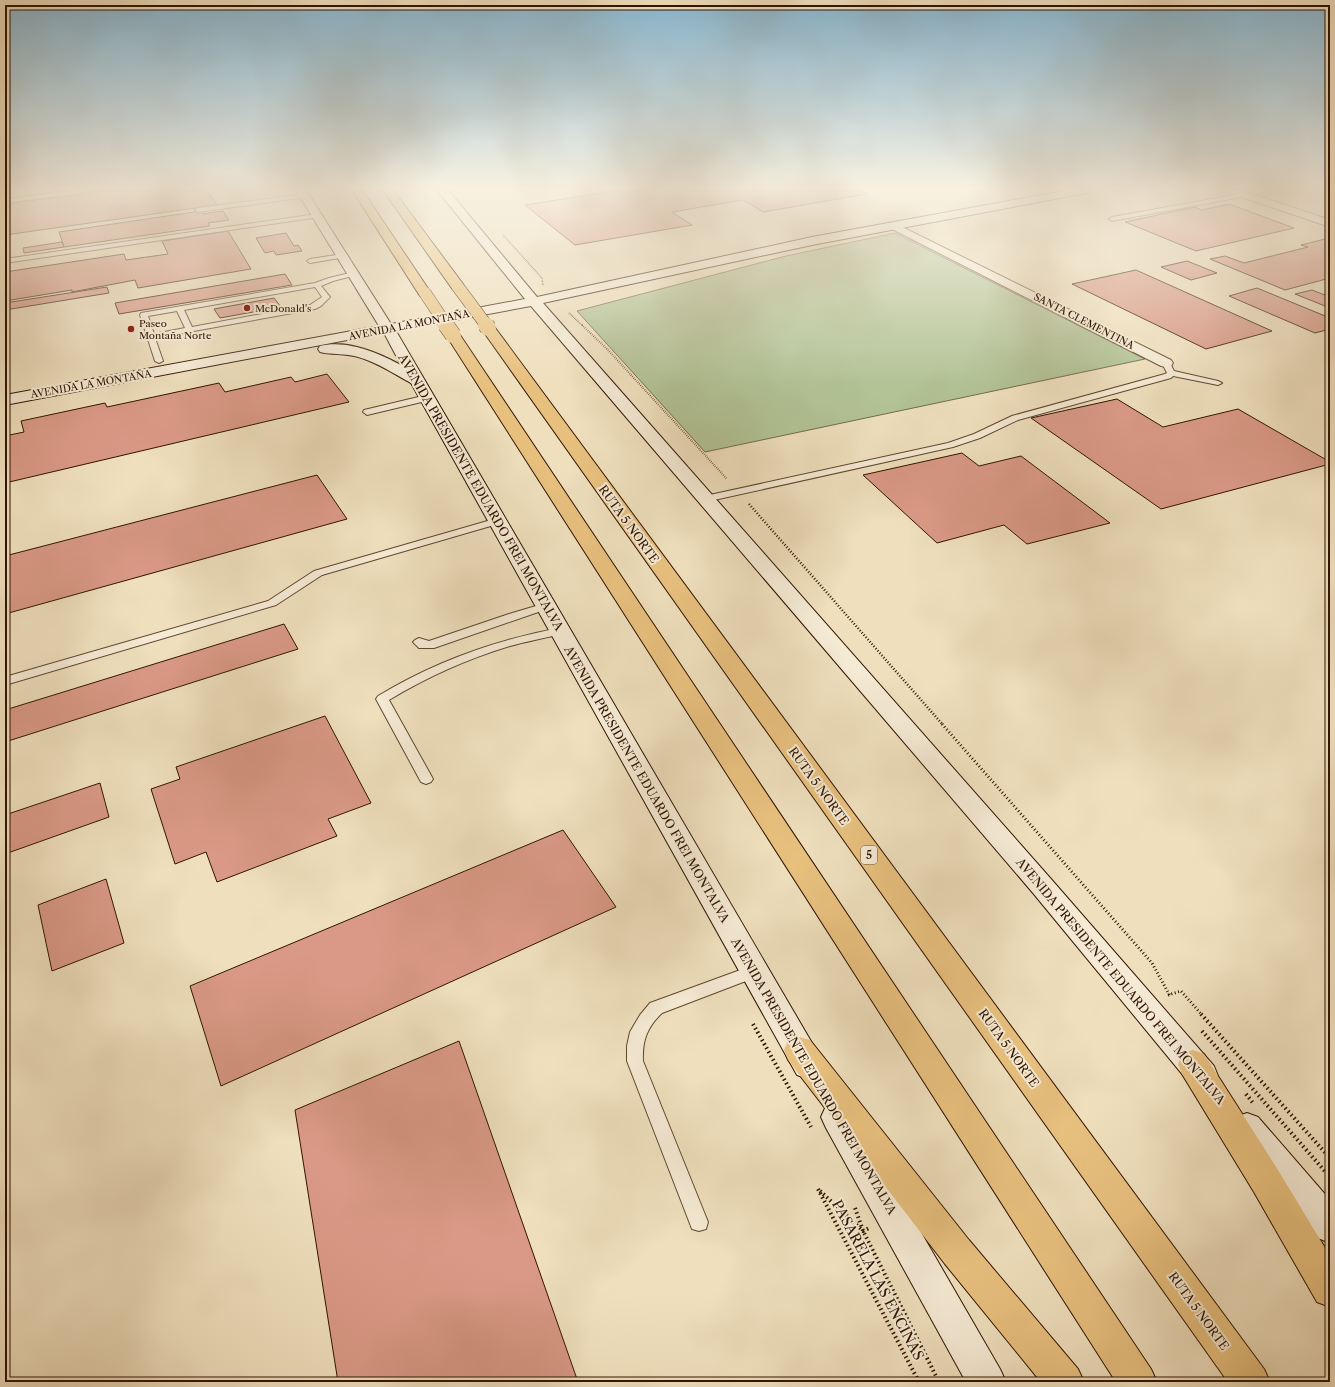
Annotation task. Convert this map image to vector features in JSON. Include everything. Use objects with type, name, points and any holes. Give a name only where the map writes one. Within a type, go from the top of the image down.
[{"type":"highway","points":[[400,255],[1138,1382]]},
{"type":"highway","name":"RUTA 5 NORTE","points":[[435,255],[1251,1382]]},
{"type":"highway","points":[[799,1050],[957,1252],[1065,1382]]},
{"type":"highway","points":[[1193,1064],[1266,1181],[1330,1289]]},
{"type":"main road","name":"AVENIDA PRESIDENTE EDUARDO FREI MONTALVA","points":[[500,255],[538,297],[705,499],[1042,886],[1330,1226]]},
{"type":"main road","name":"AVENIDA LA MONTAÑA","points":[[538,297],[706,258],[726,255]]},
{"type":"main road","name":"AVENIDA LA MONTAÑA","points":[[5,392],[159,361],[538,297],[745,255]]},
{"type":"main road","name":"SANTA CLEMENTINA","points":[[950,255],[1169,368]]},
{"type":"main road","name":"AVENIDA PRESIDENTE EDUARDO FREI MONTALVA","points":[[343,256],[385,324],[498,521],[987,1382]]},
{"type":"main road","name":"AVENIDA LA MONTAÑA","points":[[5,400],[240,356],[385,324]]},
{"type":"main road","points":[[240,356],[303,350],[343,350],[373,356],[423,390]]},
{"type":"lane","points":[[5,261],[53,255]]},
{"type":"lane","points":[[310,261],[343,256]]},
{"type":"lane","points":[[159,361],[144,315],[316,285],[331,278],[354,274]]},
{"type":"lane","points":[[151,337],[318,304],[326,298],[316,285]]},
{"type":"lane","points":[[180,309],[190,330]]},
{"type":"lane","points":[[705,499],[950,445],[977,436],[1015,418],[1168,376],[1169,368],[1218,383]]},
{"type":"lane","points":[[367,412],[423,390]]},
{"type":"lane","points":[[5,681],[272,603],[318,573],[498,521]]},
{"type":"lane","points":[[419,642],[423,645],[430,645],[546,606]]},
{"type":"lane","points":[[426,779],[382,699],[419,677],[470,656],[526,639],[560,631]]},
{"type":"lane","points":[[699,1222],[637,1068],[634,1049],[636,1036],[641,1025],[656,1008],[754,971]]},
{"type":"path","points":[[538,297],[608,350],[738,492],[1152,963],[1169,994],[1174,1000]]},
{"type":"path","points":[[1181,991],[1330,1158]]},
{"type":"path","points":[[1200,1030],[1330,1177]]},
{"type":"path","name":"PASARELA LAS ENCINAS","points":[[894,1217],[863,1231],[818,1189],[919,1382]]},
{"type":"green space","points":[[792,255],[938,255],[1145,359],[705,452],[577,311]]},
{"type":"building","points":[[119,255],[124,255],[126,260],[163,255],[242,255],[251,269],[138,288],[135,280],[72,292],[72,290],[5,301],[5,272]]},
{"type":"building","points":[[1277,255],[1329,255],[1330,278],[1285,290],[1210,259],[1225,256],[1244,263]]},
{"type":"building","points":[[1187,261],[1217,273],[1191,280],[1161,267]]},
{"type":"building","points":[[1136,270],[1272,331],[1206,349],[1072,284]]},
{"type":"building","points":[[285,274],[292,285],[119,314],[115,303]]},
{"type":"building","points":[[107,287],[109,293],[5,310],[5,303]]},
{"type":"building","points":[[1257,288],[1330,318],[1330,329],[1315,333],[1229,296]]},
{"type":"building","points":[[1312,290],[1330,297],[1330,308],[1295,294]]},
{"type":"building","name":"McDonald's","points":[[274,298],[281,307],[220,318],[214,309]]},
{"type":"building","points":[[327,374],[349,402],[5,483],[5,436],[24,432],[21,421],[105,403],[107,407],[219,383],[225,392],[291,377],[295,382]]},
{"type":"building","points":[[1117,399],[1163,427],[1238,409],[1330,462],[1330,464],[1161,509],[1031,418]]},
{"type":"building","points":[[962,453],[979,466],[1021,456],[1110,523],[1027,544],[1004,525],[937,543],[863,475]]},
{"type":"building","points":[[317,475],[347,519],[5,614],[5,556]]},
{"type":"building","points":[[284,624],[298,649],[5,742],[5,710]]},
{"type":"building","points":[[325,716],[371,803],[328,819],[337,836],[217,882],[206,852],[175,864],[151,789],[180,779],[176,767]]},
{"type":"building","points":[[100,783],[109,817],[5,854],[5,815]]},
{"type":"building","points":[[563,830],[616,907],[221,1086],[190,986]]},
{"type":"building","points":[[106,879],[124,943],[52,971],[38,905]]},
{"type":"building","points":[[459,1041],[578,1382],[338,1382],[295,1110]]},
{"type":"place","name":"McDonald's","points":[[247,308]]},
{"type":"place","name":"Paseo Montaña Norte","points":[[131,329]]}]
